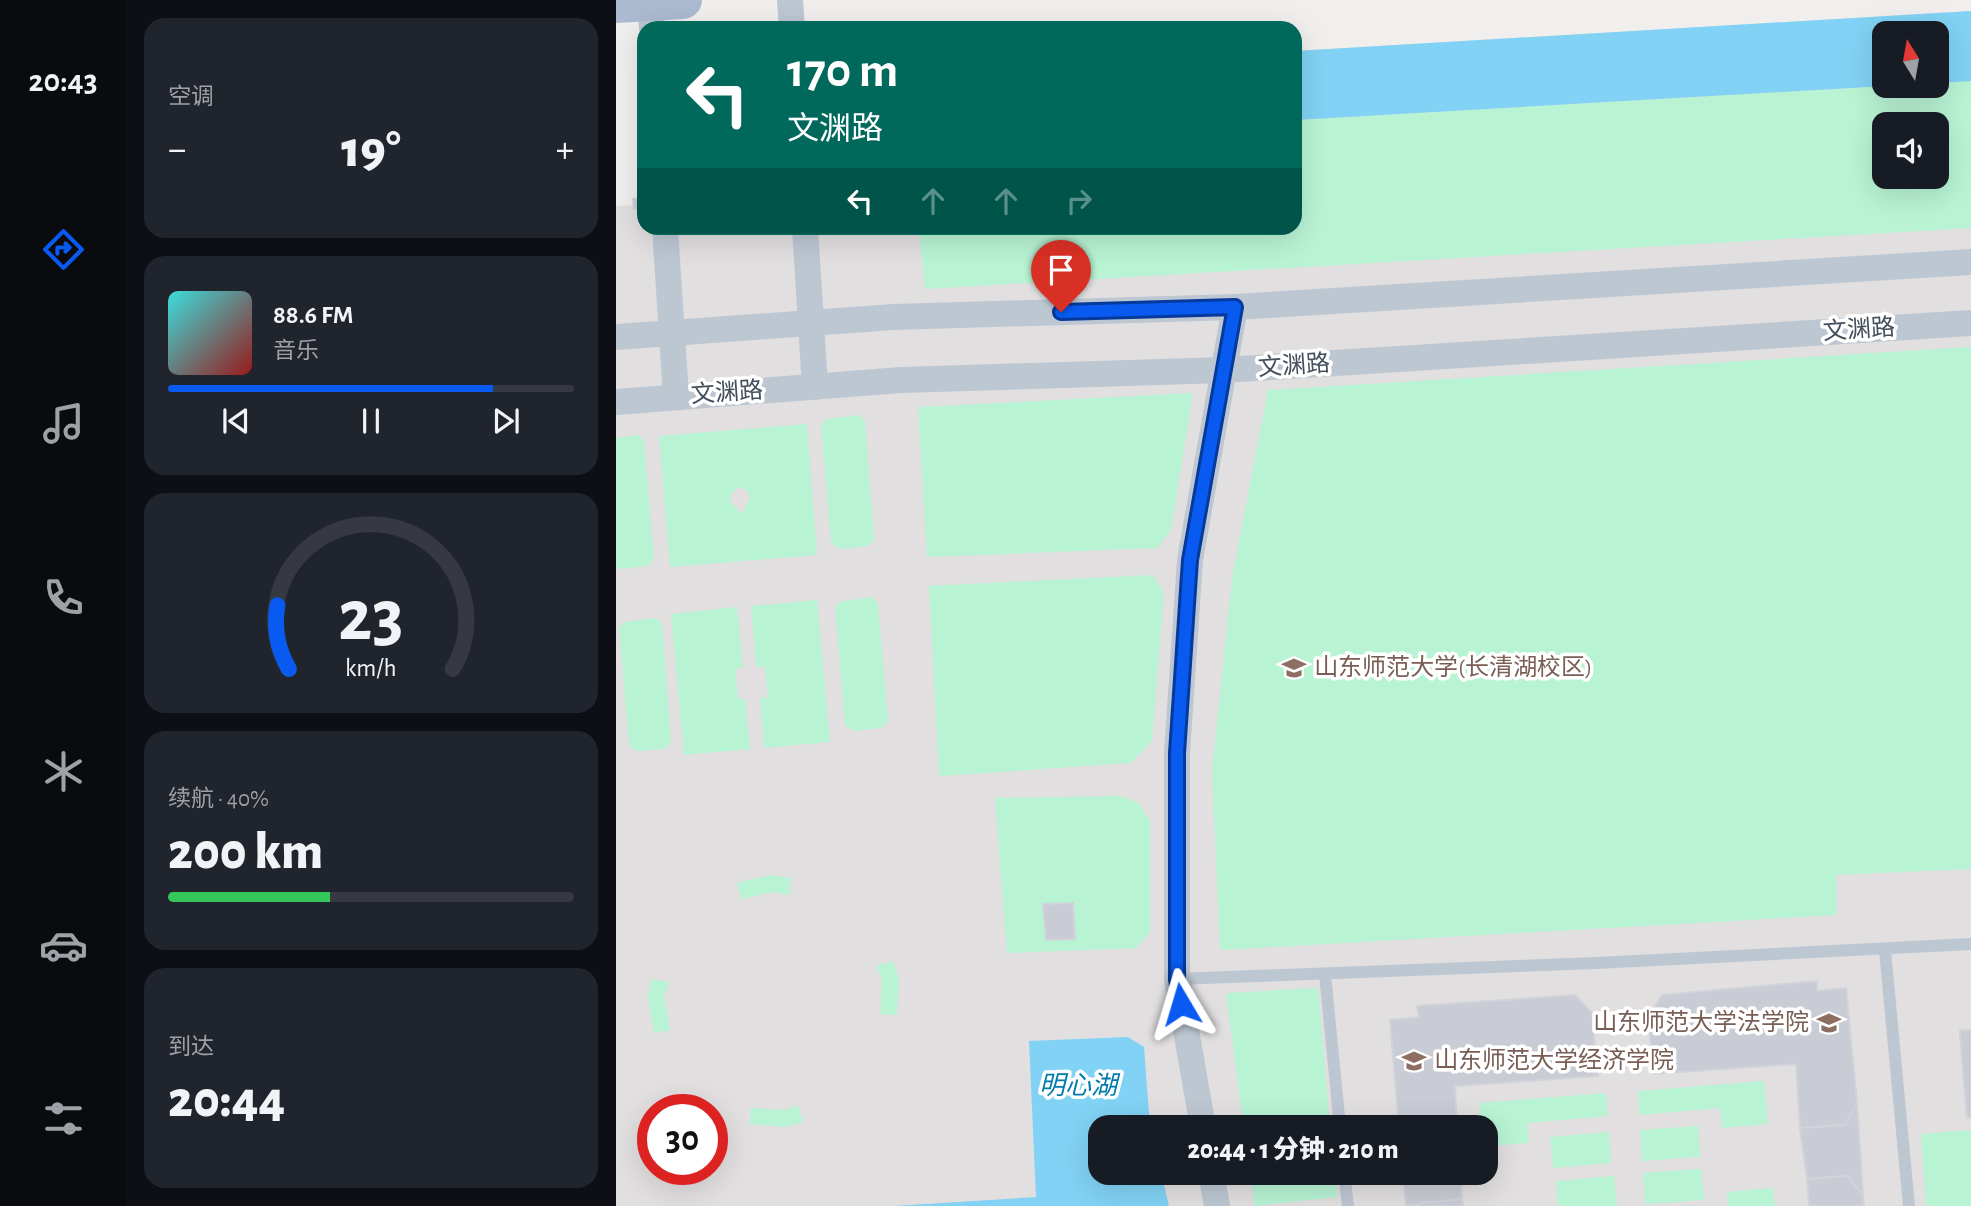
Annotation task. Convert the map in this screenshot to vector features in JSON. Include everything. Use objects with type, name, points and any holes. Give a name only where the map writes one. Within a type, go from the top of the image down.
[{"type":"street","points":[[790,0],[792,21]]},
{"type":"street","points":[[665,235],[676,397]]},
{"type":"street","points":[[805,235],[814,387]]},
{"type":"street","points":[[616,337],[893,317],[1235,307],[1971,262]]},
{"type":"street","points":[[1201,1115],[1177,979],[1177,753],[1190,560],[1235,307]]},
{"type":"street","name":"文渊路","points":[[616,402],[901,380],[1224,370],[1971,323]]},
{"type":"street","points":[[1213,1185],[1217,1206]]},
{"type":"lane","points":[[1177,979],[1885,950],[1971,944]]},
{"type":"lane","points":[[1885,950],[1909,1206]]},
{"type":"lane","points":[[1325,974],[1339,1115]]},
{"type":"lane","points":[[1346,1185],[1348,1206]]},
{"type":"shaded area","name":"山东师范大学(长清湖校区)","points":[[1971,11],[1971,1206],[616,1206],[616,206],[637,205],[637,235],[1302,235],[1302,51]]},
{"type":"green space","points":[[1971,81],[1971,228],[925,289],[920,235],[1302,235],[1302,120],[1872,87],[1872,98],[1950,98],[1950,82]]},
{"type":"green space","points":[[1971,347],[1971,869],[1836,875],[1836,915],[1220,950],[1212,771],[1232,578],[1268,390]]},
{"type":"green space","points":[[1193,393],[1171,530],[1157,548],[927,557],[918,407]]},
{"type":"green space","points":[[858,415],[865,421],[874,539],[868,546],[840,549],[831,543],[821,424],[828,419]]},
{"type":"green space","points":[[807,424],[817,555],[670,567],[659,436]],"holes":[[[738,487],[747,490],[750,498],[742,514],[730,501],[731,494]]]},
{"type":"green space","points":[[638,435],[644,441],[654,559],[648,566],[619,569],[616,566],[616,438]]},
{"type":"green space","points":[[1152,575],[1164,593],[1152,741],[1131,763],[939,776],[929,586]]},
{"type":"green space","points":[[872,597],[878,603],[888,721],[882,728],[853,731],[845,725],[835,606],[842,601]]},
{"type":"green space","points":[[817,600],[830,742],[764,748],[760,698],[768,697],[765,667],[756,667],[751,606]]},
{"type":"green space","points":[[737,607],[743,668],[735,669],[738,699],[745,699],[750,749],[684,755],[671,614]]},
{"type":"green space","points":[[655,618],[662,623],[671,742],[665,749],[637,751],[629,746],[619,627],[625,622]]},
{"type":"green space","points":[[1121,796],[1139,803],[1150,821],[1150,933],[1136,948],[1007,953],[995,798]]},
{"type":"green space","points":[[772,875],[791,878],[789,895],[774,892],[741,899],[737,883]]},
{"type":"green space","points":[[893,961],[899,980],[897,1015],[880,1014],[882,980],[876,966]]},
{"type":"green space","points":[[651,979],[669,982],[664,996],[670,1030],[654,1033],[648,998]]},
{"type":"green space","points":[[1318,988],[1329,1115],[1242,1115],[1226,993]]},
{"type":"green space","points":[[1764,1081],[1768,1124],[1722,1128],[1720,1108],[1639,1115],[1638,1091]]},
{"type":"green space","points":[[1606,1093],[1608,1116],[1527,1123],[1529,1143],[1498,1145],[1498,1115],[1480,1115],[1479,1103]]},
{"type":"green space","points":[[798,1105],[803,1122],[785,1127],[749,1124],[751,1108],[785,1110]]},
{"type":"green space","points":[[1698,1126],[1700,1157],[1642,1161],[1640,1130]]},
{"type":"green space","points":[[1971,1130],[1971,1206],[1926,1206],[1921,1134]]},
{"type":"green space","points":[[1609,1132],[1611,1163],[1553,1168],[1550,1137]]},
{"type":"green space","points":[[1701,1169],[1704,1200],[1645,1204],[1643,1173]]},
{"type":"green space","points":[[1614,1176],[1617,1206],[1558,1206],[1556,1181]]},
{"type":"green space","points":[[1251,1185],[1336,1185],[1337,1197],[1254,1206]]},
{"type":"green space","points":[[1773,1188],[1775,1206],[1728,1206],[1727,1192]]},
{"type":"water","points":[[1971,11],[1971,81],[1950,82],[1950,21],[1872,21],[1872,87],[1302,120],[1302,51]]},
{"type":"water","name":"明心湖","points":[[1128,1037],[1144,1047],[1149,1115],[1088,1115],[1088,1185],[1164,1185],[1169,1206],[894,1206],[1036,1197],[1029,1041]]},
{"type":"building","points":[[633,199],[637,199],[637,209],[634,209]]},
{"type":"building","points":[[1073,903],[1075,939],[1046,940],[1043,904]]},
{"type":"building","points":[[1817,981],[1817,991],[1846,988],[1857,1103],[1845,1125],[1800,1128],[1796,1064],[1653,1074],[1649,1016],[1662,995]]},
{"type":"building","points":[[1575,995],[1592,1013],[1598,1076],[1455,1086],[1456,1115],[1398,1115],[1390,1020],[1419,1017],[1417,1006]]},
{"type":"building","points":[[1971,1030],[1971,1117],[1967,1118],[1960,1031]]},
{"type":"building","points":[[1971,1030],[1971,1117],[1967,1118],[1960,1031]]},
{"type":"building","points":[[1857,1103],[1863,1196],[1848,1176],[1807,1179],[1800,1128],[1845,1125]]},
{"type":"building","points":[[1848,1176],[1863,1196],[1864,1206],[1809,1206],[1807,1179]]},
{"type":"building","points":[[1404,1185],[1461,1185],[1462,1199],[1406,1206]]},
{"type":"building","points":[[1462,1199],[1463,1206],[1420,1206],[1421,1203]]},
{"type":"place","name":"山东师范大学(长清湖校区)","points":[[1294,668]]},
{"type":"place","name":"山东师范大学法学院","points":[[1829,1023]]},
{"type":"place","name":"山东师范大学经济学院","points":[[1414,1061]]},
{"type":"route","points":[[1061,312],[1235,307],[1196,543],[1190,560],[1177,753],[1177,979],[1181,1004]]}]
